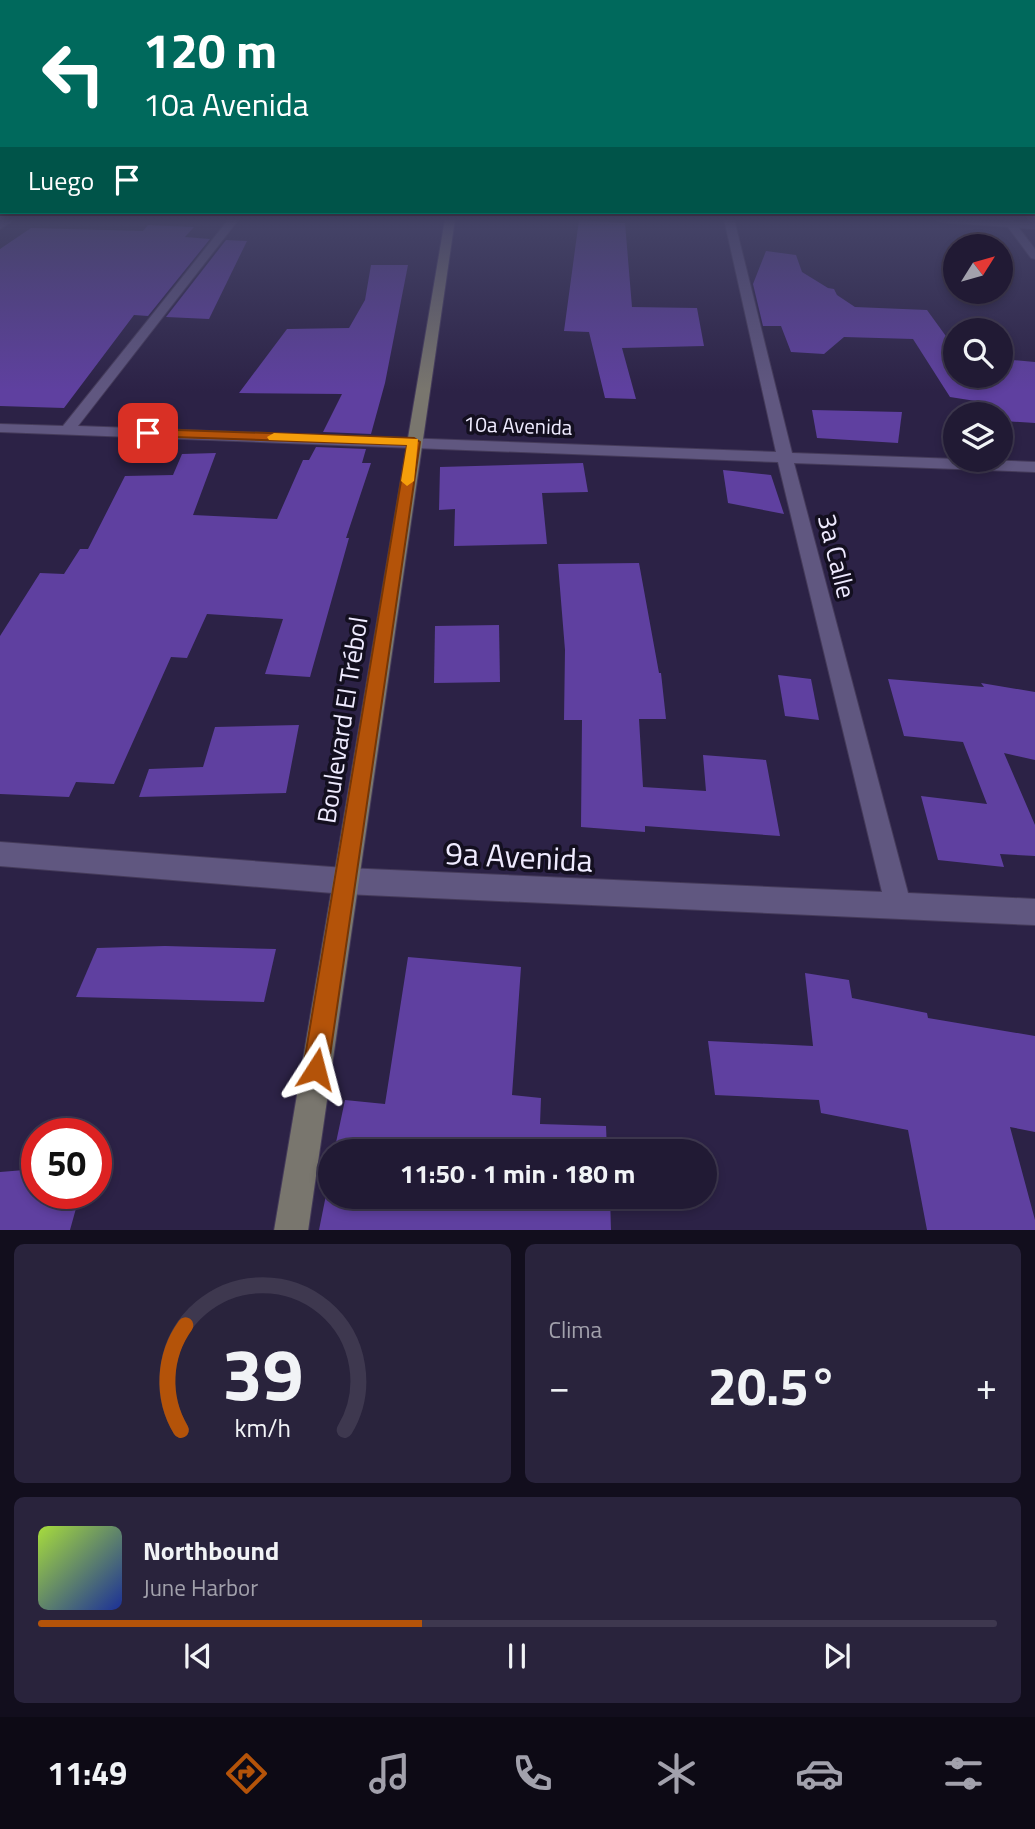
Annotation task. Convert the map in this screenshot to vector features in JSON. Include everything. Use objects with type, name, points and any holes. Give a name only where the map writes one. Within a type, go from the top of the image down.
[{"type":"main road","name":"Boulevard El Trébol","points":[[291,1230],[441,276]]},
{"type":"street","points":[[68,430],[189,276]]},
{"type":"street","name":"3a Calle","points":[[743,276],[785,457],[898,905]]},
{"type":"street","name":"10a Avenida","points":[[0,428],[1035,467]]},
{"type":"street","name":"9a Avenida","points":[[0,853],[345,881],[1035,912]]},
{"type":"building","points":[[0,276],[180,276],[148,316],[134,315],[64,408],[0,406]]},
{"type":"building","points":[[198,276],[230,276],[209,319],[166,317]]},
{"type":"building","points":[[369,276],[406,276],[385,383],[371,434],[323,432],[342,394],[239,393],[287,329],[349,328],[365,300]]},
{"type":"building","points":[[571,276],[629,276],[632,307],[697,308],[704,346],[622,348],[636,399],[605,398],[589,332],[564,331]]},
{"type":"building","points":[[756,276],[809,276],[834,289],[837,295],[855,307],[927,310],[943,332],[943,386],[913,339],[844,337],[824,354],[791,352],[781,326],[763,326],[753,284]]},
{"type":"building","points":[[1013,360],[1035,362],[1035,423],[1013,422],[1013,402],[982,402],[950,397],[944,388],[1013,388]]},
{"type":"building","points":[[812,410],[902,412],[898,443],[817,438]]},
{"type":"building","points":[[316,447],[366,449],[362,463],[371,463],[346,538],[349,538],[310,677],[265,674],[283,619],[207,614],[187,658],[171,657],[114,784],[76,782],[69,797],[0,794],[0,636],[40,573],[64,574],[80,549],[88,549],[125,476],[173,475],[182,454],[216,453],[193,515],[277,519],[303,460],[309,460]]},
{"type":"building","points":[[583,463],[588,492],[542,493],[547,544],[454,546],[455,509],[439,510],[440,467]]},
{"type":"building","points":[[723,470],[771,475],[784,514],[728,503]]},
{"type":"building","points":[[639,563],[661,673],[666,719],[639,719],[643,787],[706,791],[703,755],[766,760],[780,836],[645,826],[645,832],[581,827],[582,720],[564,720],[565,650],[558,564]]},
{"type":"building","points":[[499,625],[500,682],[434,683],[435,626]]},
{"type":"building","points":[[778,675],[811,679],[819,720],[785,716]]},
{"type":"building","points":[[888,679],[984,687],[981,683],[1035,692],[1035,760],[1004,753],[1035,825],[1035,856],[1000,854],[1004,867],[938,860],[921,796],[987,804],[963,742],[904,736]]},
{"type":"building","points":[[299,725],[286,793],[139,797],[149,769],[203,767],[215,727]]},
{"type":"building","points":[[165,946],[276,949],[264,1002],[76,997],[97,948]]},
{"type":"building","points":[[408,957],[521,967],[512,1095],[541,1098],[540,1124],[606,1126],[606,1139],[337,1139],[345,1100],[385,1104]]},
{"type":"building","points":[[805,973],[849,980],[852,998],[927,1013],[928,1018],[1035,1036],[1035,1132],[1010,1127],[1035,1220],[1035,1230],[927,1230],[908,1130],[821,1113],[819,1100],[715,1095],[708,1041],[813,1046]]},
{"type":"building","points":[[21,1170],[21,1209],[76,1209],[70,1230],[0,1230],[0,1172]]},
{"type":"building","points":[[323,1209],[610,1209],[611,1230],[319,1230]]},
{"type":"slow traffic","points":[[274,437],[414,442],[407,481]]},
{"type":"route","points":[[148,433],[414,442],[316,1069]]}]
